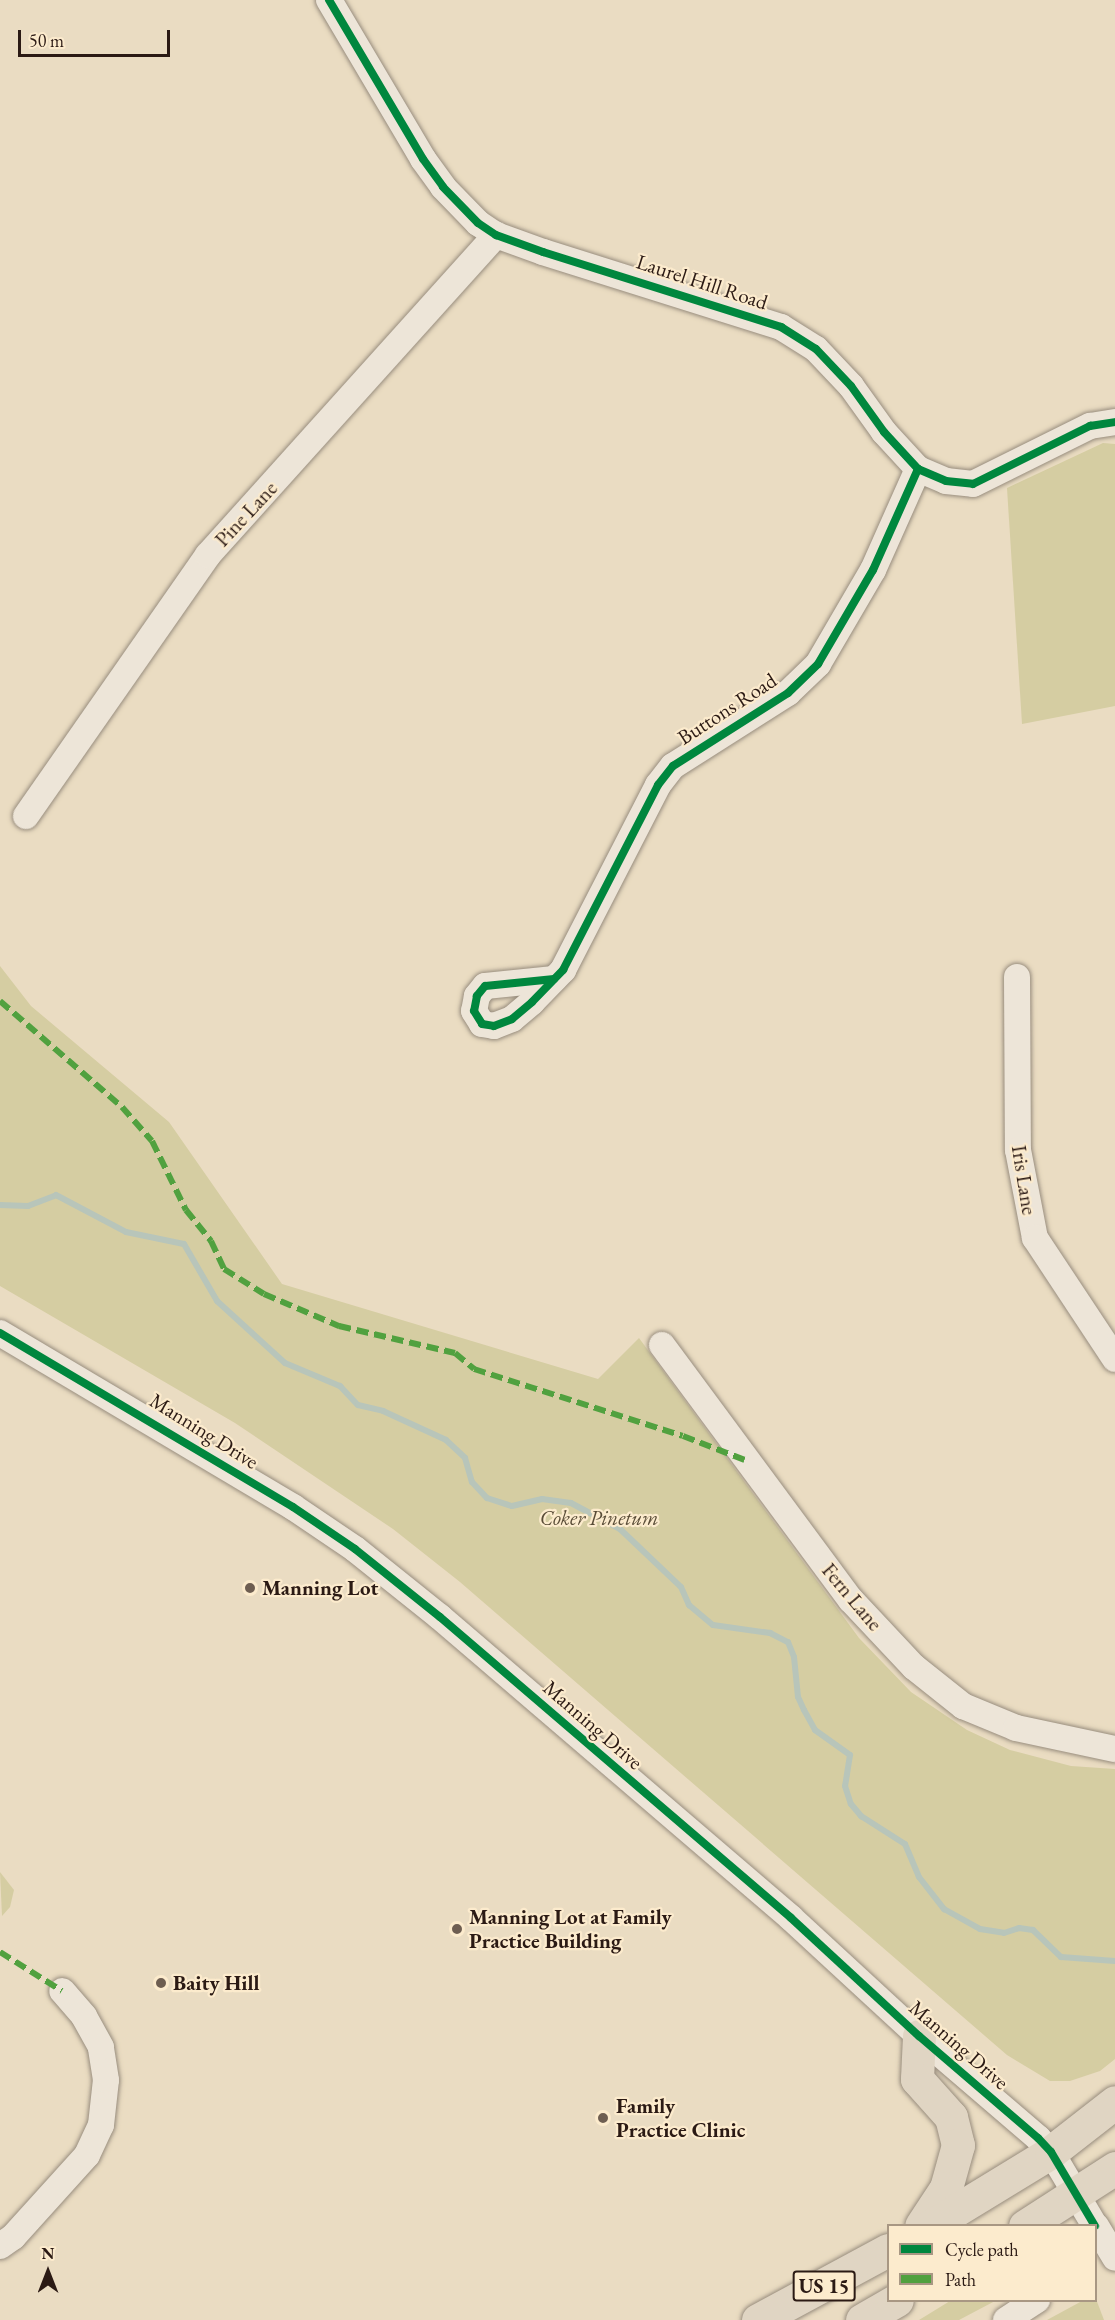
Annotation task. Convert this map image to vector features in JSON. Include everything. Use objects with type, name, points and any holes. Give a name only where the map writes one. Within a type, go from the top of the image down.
[{"type":"highway","points":[[919,2036],[917,2079],[951,2117],[958,2145],[946,2188],[922,2224]]},
{"type":"highway","points":[[933,2224],[1051,2152],[1115,2102]]},
{"type":"highway","points":[[1027,2224],[1077,2195],[1115,2168]]},
{"type":"highway","name":"US 15","points":[[758,2320],[887,2251]]},
{"type":"highway","name":"US 15","points":[[862,2320],[895,2302]]},
{"type":"street","name":"Laurel Hill Road","points":[[329,0],[443,188],[470,216],[496,235],[781,327],[823,356],[918,469],[946,481],[973,484],[1090,426],[1115,422]]},
{"type":"street","name":"Pine Lane","points":[[26,816],[207,555],[496,235]]},
{"type":"street","name":"Buttons Road","points":[[554,979],[563,970],[658,785],[673,766],[788,693],[818,664],[873,570],[918,469]]},
{"type":"street","name":"Iris Lane","points":[[1017,977],[1018,1150],[1035,1238],[1115,1359]]},
{"type":"street","name":"Manning Drive","points":[[1,1335],[199,1449],[355,1549],[440,1617],[791,1918],[919,2036],[1051,2152],[1094,2224]]},
{"type":"street","name":"Fern Lane","points":[[662,1345],[851,1600],[914,1667],[963,1706],[1016,1728],[1115,1749]]},
{"type":"street","points":[[0,2247],[13,2237],[87,2155],[101,2125],[106,2080],[101,2047],[84,2016],[62,1991]]},
{"type":"street","name":"Manning Drive","points":[[1097,2231],[1107,2257]]},
{"type":"street","points":[[1006,2320],[1035,2302]]},
{"type":"green space","points":[[1103,443],[1115,444],[1115,706],[1022,724],[1007,488]]},
{"type":"green space","name":"Coker Pinetum","points":[[0,966],[31,1006],[169,1122],[282,1284],[598,1379],[639,1338],[859,1638],[911,1692],[967,1730],[1010,1750],[1071,1766],[1115,1769],[1115,2059],[1100,2071],[1070,2081],[1050,2081],[1007,2055],[460,1582],[393,1529],[235,1423],[0,1286]]},
{"type":"green space","points":[[0,1872],[14,1890],[10,1907],[2,1916]]},
{"type":"green space","points":[[948,2302],[993,2302],[959,2320],[919,2320]]},
{"type":"green space","points":[[1080,2302],[1097,2302],[1104,2320],[1047,2320]]},
{"type":"waterway","points":[[0,1205],[28,1206],[56,1195],[126,1232],[184,1244],[217,1301],[285,1363],[340,1386],[358,1405],[383,1411],[446,1440],[465,1458],[472,1482],[487,1498],[512,1506],[542,1499],[571,1503],[620,1529],[681,1587],[689,1605],[713,1625],[770,1633],[788,1642],[794,1657],[798,1697],[804,1710],[815,1730],[850,1755],[845,1786],[851,1804],[861,1816],[905,1844],[919,1877],[944,1909],[980,1929],[1004,1933],[1019,1928],[1033,1930],[1061,1957],[1115,1961]]},
{"type":"marked path","points":[[0,1001],[122,1107],[152,1141],[186,1210],[211,1241],[224,1269],[264,1294],[339,1326],[455,1353],[474,1369],[683,1436],[745,1460]]},
{"type":"marked path","points":[[0,1952],[62,1991]]},
{"type":"cycle path","points":[[329,0],[423,159],[443,187],[478,223],[496,235],[543,252],[781,327],[816,349],[851,386],[884,432],[918,469],[946,481],[973,484],[1090,426],[1115,422]]},
{"type":"cycle path","points":[[554,979],[485,986],[477,996],[474,1011],[482,1024],[494,1026],[512,1019],[532,1002],[563,970],[658,785],[673,766],[788,693],[818,664],[873,570],[918,469]]},
{"type":"cycle path","points":[[0,1333],[293,1507],[355,1549],[440,1617],[791,1918],[919,2036],[1038,2138],[1051,2152],[1094,2224]]},
{"type":"place","name":"Manning Lot","points":[[250,1588]]},
{"type":"place","name":"Manning Lot at Family Practice Building","points":[[457,1929]]},
{"type":"place","name":"Baity Hill","points":[[161,1983]]},
{"type":"place","name":"Family Practice Clinic","points":[[603,2118]]}]
